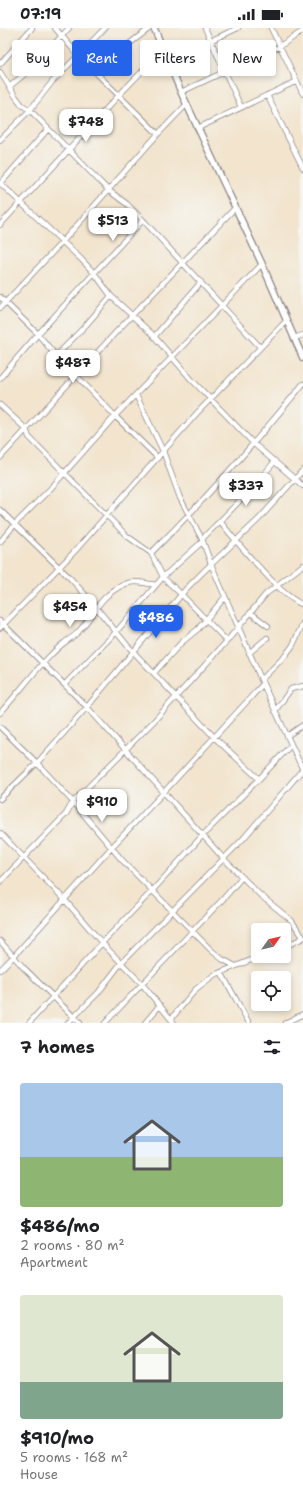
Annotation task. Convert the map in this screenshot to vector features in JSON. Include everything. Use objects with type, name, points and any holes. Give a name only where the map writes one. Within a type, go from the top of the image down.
[{"type":"main road","points":[[150,28],[157,38]]},
{"type":"main road","points":[[154,28],[157,38]]},
{"type":"main road","points":[[174,76],[262,264],[303,358]]},
{"type":"street","points":[[0,64],[32,28]]},
{"type":"street","points":[[55,28],[72,48]]},
{"type":"street","points":[[9,87],[32,68],[69,28]]},
{"type":"street","points":[[93,40],[105,28]]},
{"type":"street","points":[[132,42],[150,28]]},
{"type":"street","points":[[205,28],[218,56]]},
{"type":"street","points":[[210,40],[238,28]]},
{"type":"street","points":[[271,28],[303,94]]},
{"type":"street","points":[[276,48],[303,31]]},
{"type":"street","points":[[0,140],[30,110],[52,82],[72,61]]},
{"type":"street","points":[[0,72],[22,105],[30,110],[68,151],[108,190],[127,204],[143,220],[260,347]]},
{"type":"street","points":[[0,225],[140,74]]},
{"type":"street","points":[[181,92],[218,75]]},
{"type":"street","points":[[99,76],[158,134]]},
{"type":"street","points":[[228,76],[241,107]]},
{"type":"street","points":[[198,128],[297,80]]},
{"type":"street","points":[[267,95],[303,168]]},
{"type":"street","points":[[0,308],[187,104]]},
{"type":"street","points":[[48,129],[0,183],[63,241],[95,274],[111,296],[154,337],[254,444],[303,486]]},
{"type":"street","points":[[0,458],[132,315],[235,208]]},
{"type":"street","points":[[0,378],[38,334],[95,274],[143,220]]},
{"type":"street","points":[[0,542],[15,524],[52,487],[115,416],[262,264]]},
{"type":"street","points":[[154,337],[201,282]]},
{"type":"street","points":[[56,356],[111,296]]},
{"type":"street","points":[[0,297],[38,334],[56,356],[158,458]]},
{"type":"street","points":[[286,321],[210,398],[158,458],[59,567],[1,624],[65,684],[87,707],[224,859],[260,895],[291,920],[303,938],[291,944]]},
{"type":"street","points":[[294,338],[303,334]]},
{"type":"street","points":[[151,553],[189,515],[254,444],[303,384]]},
{"type":"street","points":[[68,1023],[98,993],[121,963],[243,840],[303,769],[249,653],[202,540],[180,498],[163,452],[136,395]]},
{"type":"street","points":[[0,404],[26,429],[29,437],[130,539],[151,553],[163,577],[228,641]]},
{"type":"street","points":[[65,684],[116,632],[163,577],[202,540],[260,480],[274,461]]},
{"type":"street","points":[[0,799],[37,763],[87,707],[182,595],[211,564],[236,542],[303,470]]},
{"type":"street","points":[[0,510],[59,567],[96,607],[116,632],[214,737],[259,780]]},
{"type":"street","points":[[220,521],[236,542],[277,586],[303,605]]},
{"type":"street","points":[[0,882],[66,814],[73,802],[126,751],[228,641],[266,594],[303,565]]},
{"type":"street","points":[[0,713],[43,663],[63,644],[78,633],[96,607],[106,596],[125,584],[143,583],[156,585]]},
{"type":"street","points":[[154,673],[181,643],[207,620],[225,597]]},
{"type":"street","points":[[251,613],[268,626]]},
{"type":"street","points":[[0,970],[214,737],[285,656],[303,623]]},
{"type":"street","points":[[249,653],[267,638]]},
{"type":"street","points":[[275,711],[291,689],[303,686]]},
{"type":"street","points":[[287,736],[303,725]]},
{"type":"street","points":[[0,726],[73,802],[111,848],[192,931],[222,959],[235,966]]},
{"type":"street","points":[[29,1023],[203,835],[259,780],[291,745]]},
{"type":"street","points":[[0,833],[64,899],[102,943],[142,984],[173,1021],[196,989],[214,975],[251,960]]},
{"type":"street","points":[[106,1023],[242,877]]},
{"type":"street","points":[[0,941],[80,1023]]},
{"type":"street","points":[[221,972],[249,1023]]},
{"type":"street","points":[[145,1023],[160,1005]]},
{"type":"street","points":[[285,1023],[303,1014]]}]
